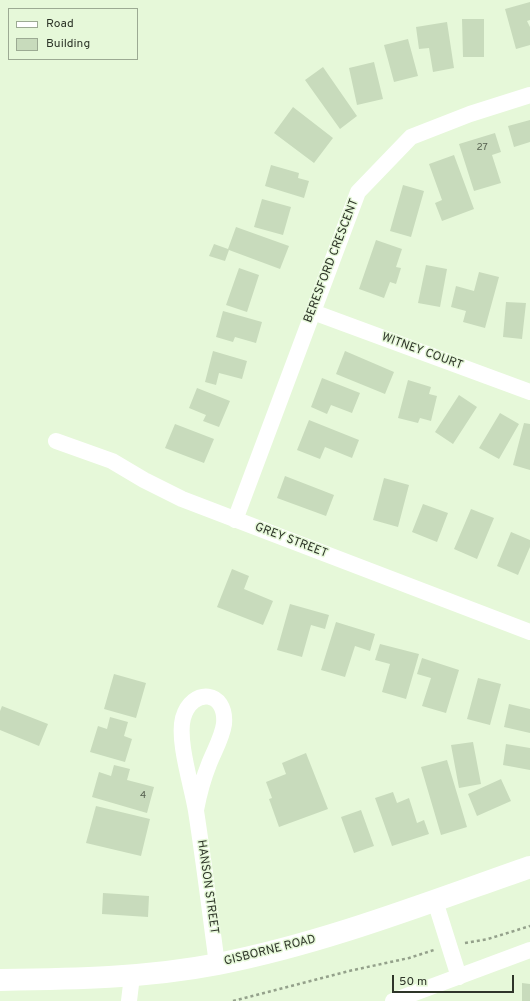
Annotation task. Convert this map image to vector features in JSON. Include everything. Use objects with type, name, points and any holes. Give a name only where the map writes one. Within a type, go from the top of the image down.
[{"type":"main road","name":"GISBORNE ROAD","points":[[0,980],[132,976],[217,964],[325,937],[435,901],[530,867]]},
{"type":"street","name":"BERESFORD CRESCENT","points":[[235,520],[358,192],[411,137],[470,114],[530,95]]},
{"type":"street","name":"WITNEY COURT","points":[[314,312],[530,392]]},
{"type":"street","name":"GREY STREET","points":[[56,440],[112,460],[144,480],[182,499],[530,632]]},
{"type":"street","name":"HANSON STREET","points":[[196,810],[204,778],[224,726],[225,713],[220,703],[213,697],[203,696],[193,700],[186,708],[182,720],[184,754],[196,810],[217,964]]},
{"type":"street","points":[[435,901],[459,977]]},
{"type":"street","points":[[393,1001],[530,950]]},
{"type":"street","points":[[129,1001],[132,976]]},
{"type":"path","points":[[234,1001],[349,971],[409,958],[449,946],[488,939],[530,926]]},
{"type":"building","points":[[530,2],[530,20],[527,21],[530,27],[530,45],[516,49],[505,9]]},
{"type":"building","points":[[462,19],[484,19],[484,57],[463,57]]},
{"type":"building","points":[[447,22],[454,68],[433,72],[429,48],[419,49],[416,27]]},
{"type":"building","points":[[408,39],[418,76],[394,82],[384,45]]},
{"type":"building","points":[[374,62],[383,99],[357,105],[349,68]]},
{"type":"building","points":[[323,67],[357,116],[340,129],[305,80]]},
{"type":"building","points":[[293,107],[333,138],[314,163],[274,133]]},
{"type":"building","points":[[530,120],[530,142],[514,147],[508,126]]},
{"type":"building","points":[[495,133],[501,152],[492,155],[501,183],[474,191],[459,144]]},
{"type":"building","points":[[454,155],[474,209],[442,221],[435,203],[442,200],[429,164]]},
{"type":"building","points":[[271,165],[299,173],[298,178],[309,181],[304,198],[265,186]]},
{"type":"building","points":[[403,185],[424,191],[411,237],[390,231]]},
{"type":"building","points":[[262,199],[291,207],[283,235],[254,227]]},
{"type":"building","points":[[236,227],[289,246],[280,269],[229,250],[225,261],[209,256],[214,244],[228,249]]},
{"type":"building","points":[[376,240],[402,249],[396,267],[401,268],[396,284],[390,282],[384,298],[359,289]]},
{"type":"building","points":[[426,265],[447,269],[440,307],[418,303]]},
{"type":"building","points":[[239,268],[259,275],[247,312],[226,305]]},
{"type":"building","points":[[479,272],[499,277],[485,328],[463,322],[466,311],[451,307],[456,286],[474,291]]},
{"type":"building","points":[[506,302],[526,303],[522,339],[503,337]]},
{"type":"building","points":[[223,311],[262,322],[256,343],[235,337],[233,342],[216,337]]},
{"type":"building","points":[[213,351],[247,361],[242,379],[219,373],[216,385],[205,382]]},
{"type":"building","points":[[345,351],[394,372],[385,394],[336,374]]},
{"type":"building","points":[[322,378],[360,393],[352,413],[331,405],[327,414],[311,407]]},
{"type":"building","points":[[408,380],[431,387],[429,394],[437,396],[431,421],[420,418],[418,423],[398,418]]},
{"type":"building","points":[[197,388],[230,401],[219,427],[203,421],[206,415],[189,408]]},
{"type":"building","points":[[459,395],[477,407],[453,444],[435,432]]},
{"type":"building","points":[[500,413],[519,424],[499,459],[479,448]]},
{"type":"building","points":[[309,420],[359,440],[352,458],[325,447],[320,459],[297,450]]},
{"type":"building","points":[[524,423],[530,424],[530,470],[513,465]]},
{"type":"building","points":[[175,424],[214,439],[204,463],[165,448]]},
{"type":"building","points":[[285,476],[334,495],[326,516],[277,498]]},
{"type":"building","points":[[384,478],[409,485],[398,527],[373,520]]},
{"type":"building","points":[[423,504],[448,513],[437,542],[412,532]]},
{"type":"building","points":[[471,509],[494,518],[477,559],[454,549]]},
{"type":"building","points":[[511,532],[530,540],[530,547],[518,575],[497,566]]},
{"type":"building","points":[[232,569],[249,576],[244,589],[273,601],[263,625],[217,607]]},
{"type":"building","points":[[290,604],[329,615],[325,629],[311,625],[302,657],[277,650]]},
{"type":"building","points":[[336,622],[375,634],[370,651],[355,646],[345,677],[321,670]]},
{"type":"building","points":[[380,644],[419,654],[406,699],[382,692],[390,664],[375,660]]},
{"type":"building","points":[[422,658],[459,670],[446,713],[422,706],[431,678],[417,674]]},
{"type":"building","points":[[114,674],[146,683],[136,718],[104,709]]},
{"type":"building","points":[[478,678],[501,684],[490,725],[467,719]]},
{"type":"building","points":[[509,704],[530,709],[530,733],[504,727]]},
{"type":"building","points":[[2,706],[48,724],[39,746],[0,730],[0,711]]},
{"type":"building","points":[[110,717],[128,722],[124,736],[132,739],[125,762],[90,752],[98,726],[107,729]]},
{"type":"building","points":[[473,742],[481,784],[459,788],[451,745]]},
{"type":"building","points":[[506,744],[530,748],[530,770],[503,765]]},
{"type":"building","points":[[306,753],[328,809],[279,827],[269,799],[272,798],[266,782],[286,774],[282,763]]},
{"type":"building","points":[[447,760],[467,827],[441,835],[421,767]]},
{"type":"building","points":[[114,765],[130,769],[127,780],[154,787],[147,813],[92,797],[99,772],[111,776]]},
{"type":"building","points":[[501,779],[511,801],[477,816],[468,794]]},
{"type":"building","points":[[393,792],[397,803],[409,798],[417,823],[424,820],[429,834],[392,846],[375,798]]},
{"type":"building","points":[[96,806],[150,819],[141,856],[86,843]]},
{"type":"building","points":[[361,810],[374,846],[354,853],[341,817]]},
{"type":"building","points":[[103,893],[149,896],[148,917],[102,914]]},
{"type":"building","points":[[522,983],[530,984],[530,1001],[522,1001]]}]
